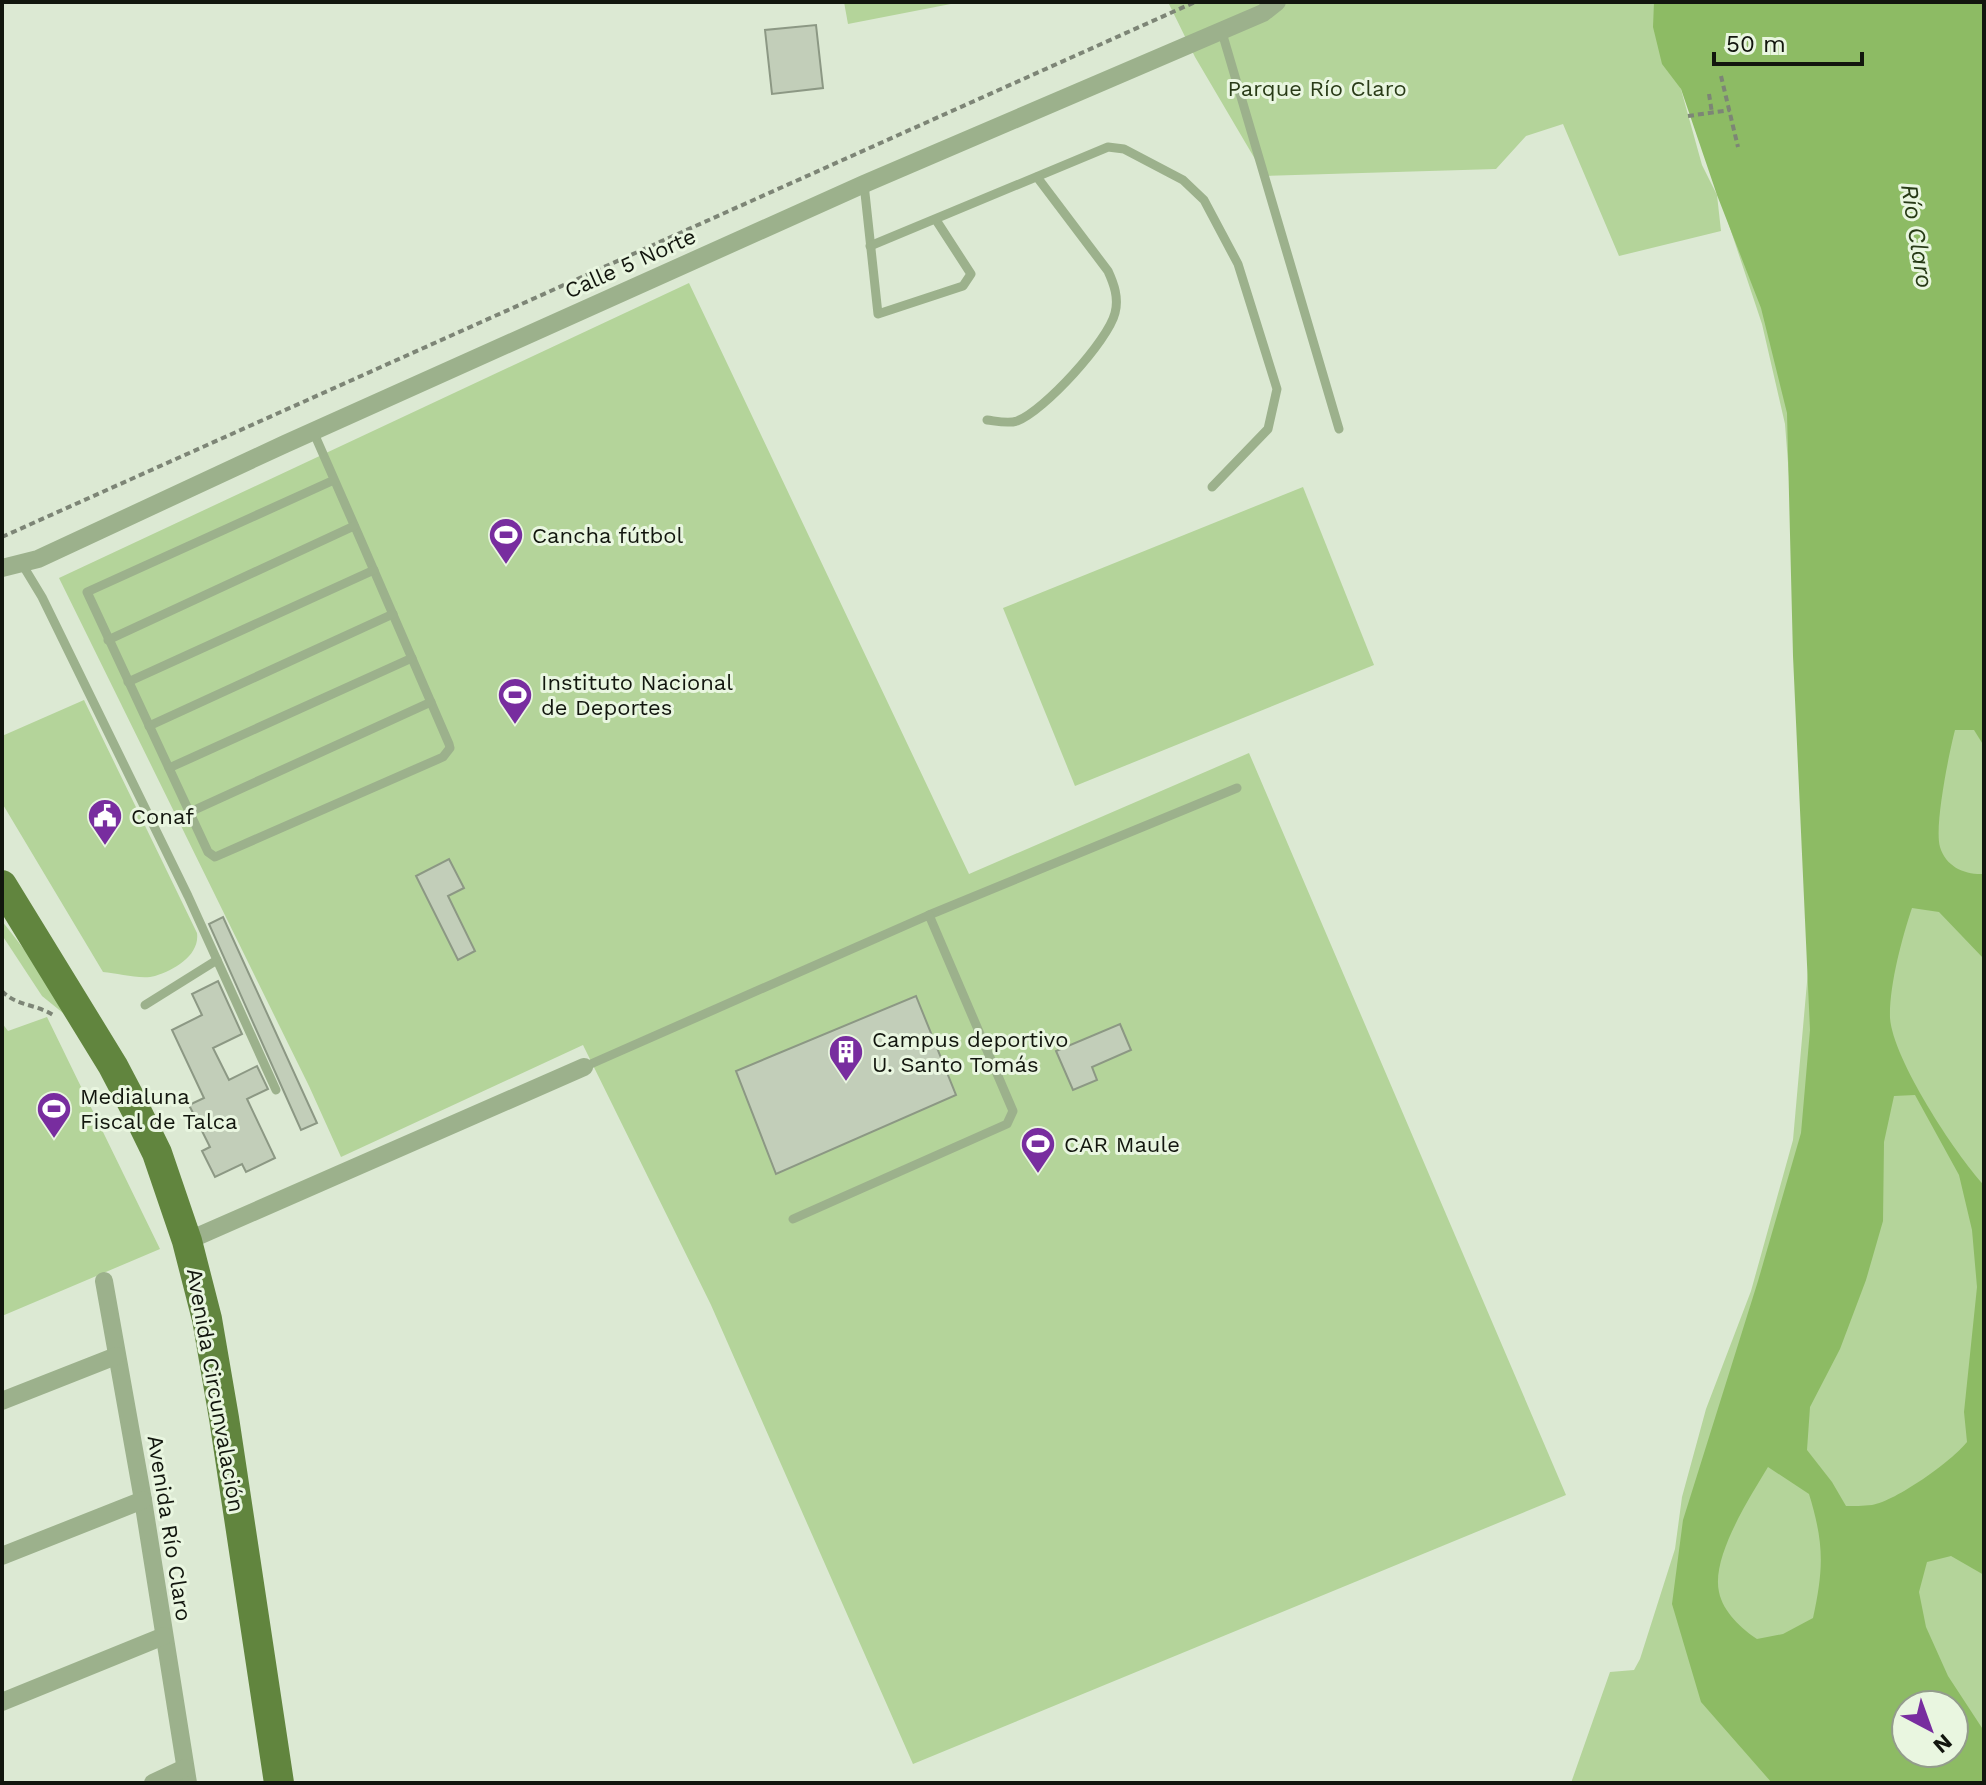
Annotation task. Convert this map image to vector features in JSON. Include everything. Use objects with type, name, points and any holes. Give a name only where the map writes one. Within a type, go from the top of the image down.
[{"type":"main road","name":"Avenida Circunvalación","points":[[2,885],[135,1108],[157,1153],[187,1241],[207,1319],[224,1418],[279,1783]]},
{"type":"main road","name":"Avenida Circunvalación","points":[[2,911],[59,977]]},
{"type":"street","name":"Calle 5 Norte","points":[[2,568],[22,564],[864,184],[1263,13],[1277,2]]},
{"type":"street","points":[[187,1241],[584,1067]]},
{"type":"street","name":"Avenida Río Claro","points":[[104,1281],[143,1500],[186,1775]]},
{"type":"street","points":[[2,1401],[116,1356]]},
{"type":"street","points":[[2,1556],[143,1500]]},
{"type":"street","points":[[2,1702],[164,1636]]},
{"type":"street","points":[[153,1783],[186,1775]]},
{"type":"lane","points":[[1221,29],[1339,429]]},
{"type":"lane","points":[[870,246],[1108,147],[1124,149],[1183,180],[1204,200],[1238,264],[1277,389],[1268,429],[1212,487]]},
{"type":"lane","points":[[987,420],[1013,422],[1033,411],[1075,372],[1107,331],[1115,314],[1116,293],[1108,271],[1037,177]]},
{"type":"lane","points":[[864,184],[878,314],[963,286],[971,274],[936,220]]},
{"type":"lane","points":[[313,431],[449,744],[448,753],[219,857],[208,852],[88,596],[89,590],[334,480]]},
{"type":"lane","points":[[108,640],[354,526]]},
{"type":"lane","points":[[22,564],[60,633],[276,1090]]},
{"type":"lane","points":[[128,682],[374,570]]},
{"type":"lane","points":[[149,726],[393,614]]},
{"type":"lane","points":[[169,768],[412,658]]},
{"type":"lane","points":[[190,812],[431,702]]},
{"type":"lane","points":[[584,1067],[929,915],[1237,788]]},
{"type":"lane","points":[[793,1219],[1007,1124],[1011,1119],[1013,1111],[929,915]]},
{"type":"lane","points":[[145,1005],[217,960]]},
{"type":"path","points":[[2,537],[1195,2]]},
{"type":"path","points":[[1721,76],[1738,147]]},
{"type":"path","points":[[1709,94],[1712,113]]},
{"type":"path","points":[[1688,116],[1730,110]]},
{"type":"path","points":[[2,991],[10,999],[45,1010],[58,1018]]},
{"type":"green space","points":[[844,2],[961,2],[848,24]]},
{"type":"green space","name":"Parque Río Claro","points":[[1168,2],[1667,2],[1677,75],[1702,165],[1717,195],[1721,231],[1619,256],[1563,124],[1526,136],[1496,169],[1265,176],[1195,57]]},
{"type":"green space","points":[[1984,2],[1984,1783],[1571,1783],[1610,1672],[1634,1670],[1640,1659],[1675,1549],[1682,1497],[1706,1409],[1751,1291],[1793,1140],[1808,971],[1812,776],[1785,424],[1762,324],[1716,186]]},
{"type":"green space","points":[[689,283],[969,874],[1249,753],[1566,1495],[913,1764],[711,1305],[583,1045],[341,1157],[59,578]]},
{"type":"green space","points":[[1303,487],[1374,665],[1075,786],[1003,608]]},
{"type":"green space","points":[[84,700],[197,933],[195,948],[190,955],[178,966],[155,976],[136,977],[103,972],[2,803],[2,736]]},
{"type":"green space","points":[[2,921],[55,989],[63,1013],[42,996],[2,935]]},
{"type":"green space","name":"Medialuna Fiscal de Talca","points":[[47,1017],[160,1249],[2,1316],[2,1023],[8,1031]]},
{"type":"water","name":"Río Claro","points":[[1654,2],[1984,2],[1984,746],[1974,730],[1955,730],[1943,790],[1939,837],[1943,854],[1952,865],[1970,873],[1984,874],[1984,959],[1939,912],[1912,908],[1894,977],[1890,1018],[1894,1036],[1913,1081],[1942,1129],[1984,1185],[1984,1575],[1951,1556],[1927,1562],[1919,1592],[1926,1627],[1957,1689],[1890,1689],[1890,1769],[1970,1769],[1970,1710],[1984,1731],[1984,1783],[1772,1783],[1701,1702],[1672,1604],[1683,1520],[1801,1133],[1810,1030],[1793,656],[1787,413],[1761,308],[1717,195],[1681,89],[1662,64],[1653,27]],"holes":[[[1915,1095],[1959,1175],[1972,1230],[1977,1287],[1964,1412],[1967,1442],[1937,1469],[1895,1496],[1872,1505],[1846,1506],[1807,1450],[1810,1407],[1840,1349],[1866,1280],[1883,1221],[1884,1142],[1894,1096]],[[1768,1467],[1809,1494],[1818,1527],[1821,1570],[1813,1618],[1783,1634],[1757,1639],[1729,1613],[1721,1599],[1718,1578],[1726,1545]]]},
{"type":"building","points":[[816,25],[823,88],[772,94],[765,30]]},
{"type":"building","points":[[449,859],[464,888],[448,896],[475,951],[458,960],[416,876]]},
{"type":"building","points":[[223,917],[317,1123],[301,1130],[209,924]]},
{"type":"building","points":[[218,981],[242,1034],[213,1048],[229,1080],[257,1066],[268,1089],[247,1099],[275,1158],[246,1172],[242,1164],[215,1177],[202,1151],[210,1147],[189,1105],[204,1098],[172,1030],[202,1015],[192,994]]},
{"type":"building","name":"Campus deportivo U. Santo Tomás","points":[[916,996],[956,1095],[776,1174],[736,1071]]},
{"type":"building","points":[[1120,1024],[1131,1050],[1092,1067],[1097,1080],[1073,1090],[1056,1051]]},
{"type":"place","name":"Cancha fútbol","points":[[506,566]]},
{"type":"place","name":"Instituto Nacional de Deportes","points":[[515,726]]},
{"type":"place","name":"Conaf","points":[[105,847]]},
{"type":"place","name":"Campus deportivo U. Santo Tomás","points":[[846,1083]]},
{"type":"place","name":"Medialuna Fiscal de Talca","points":[[54,1140]]},
{"type":"place","name":"CAR Maule","points":[[1038,1175]]}]
